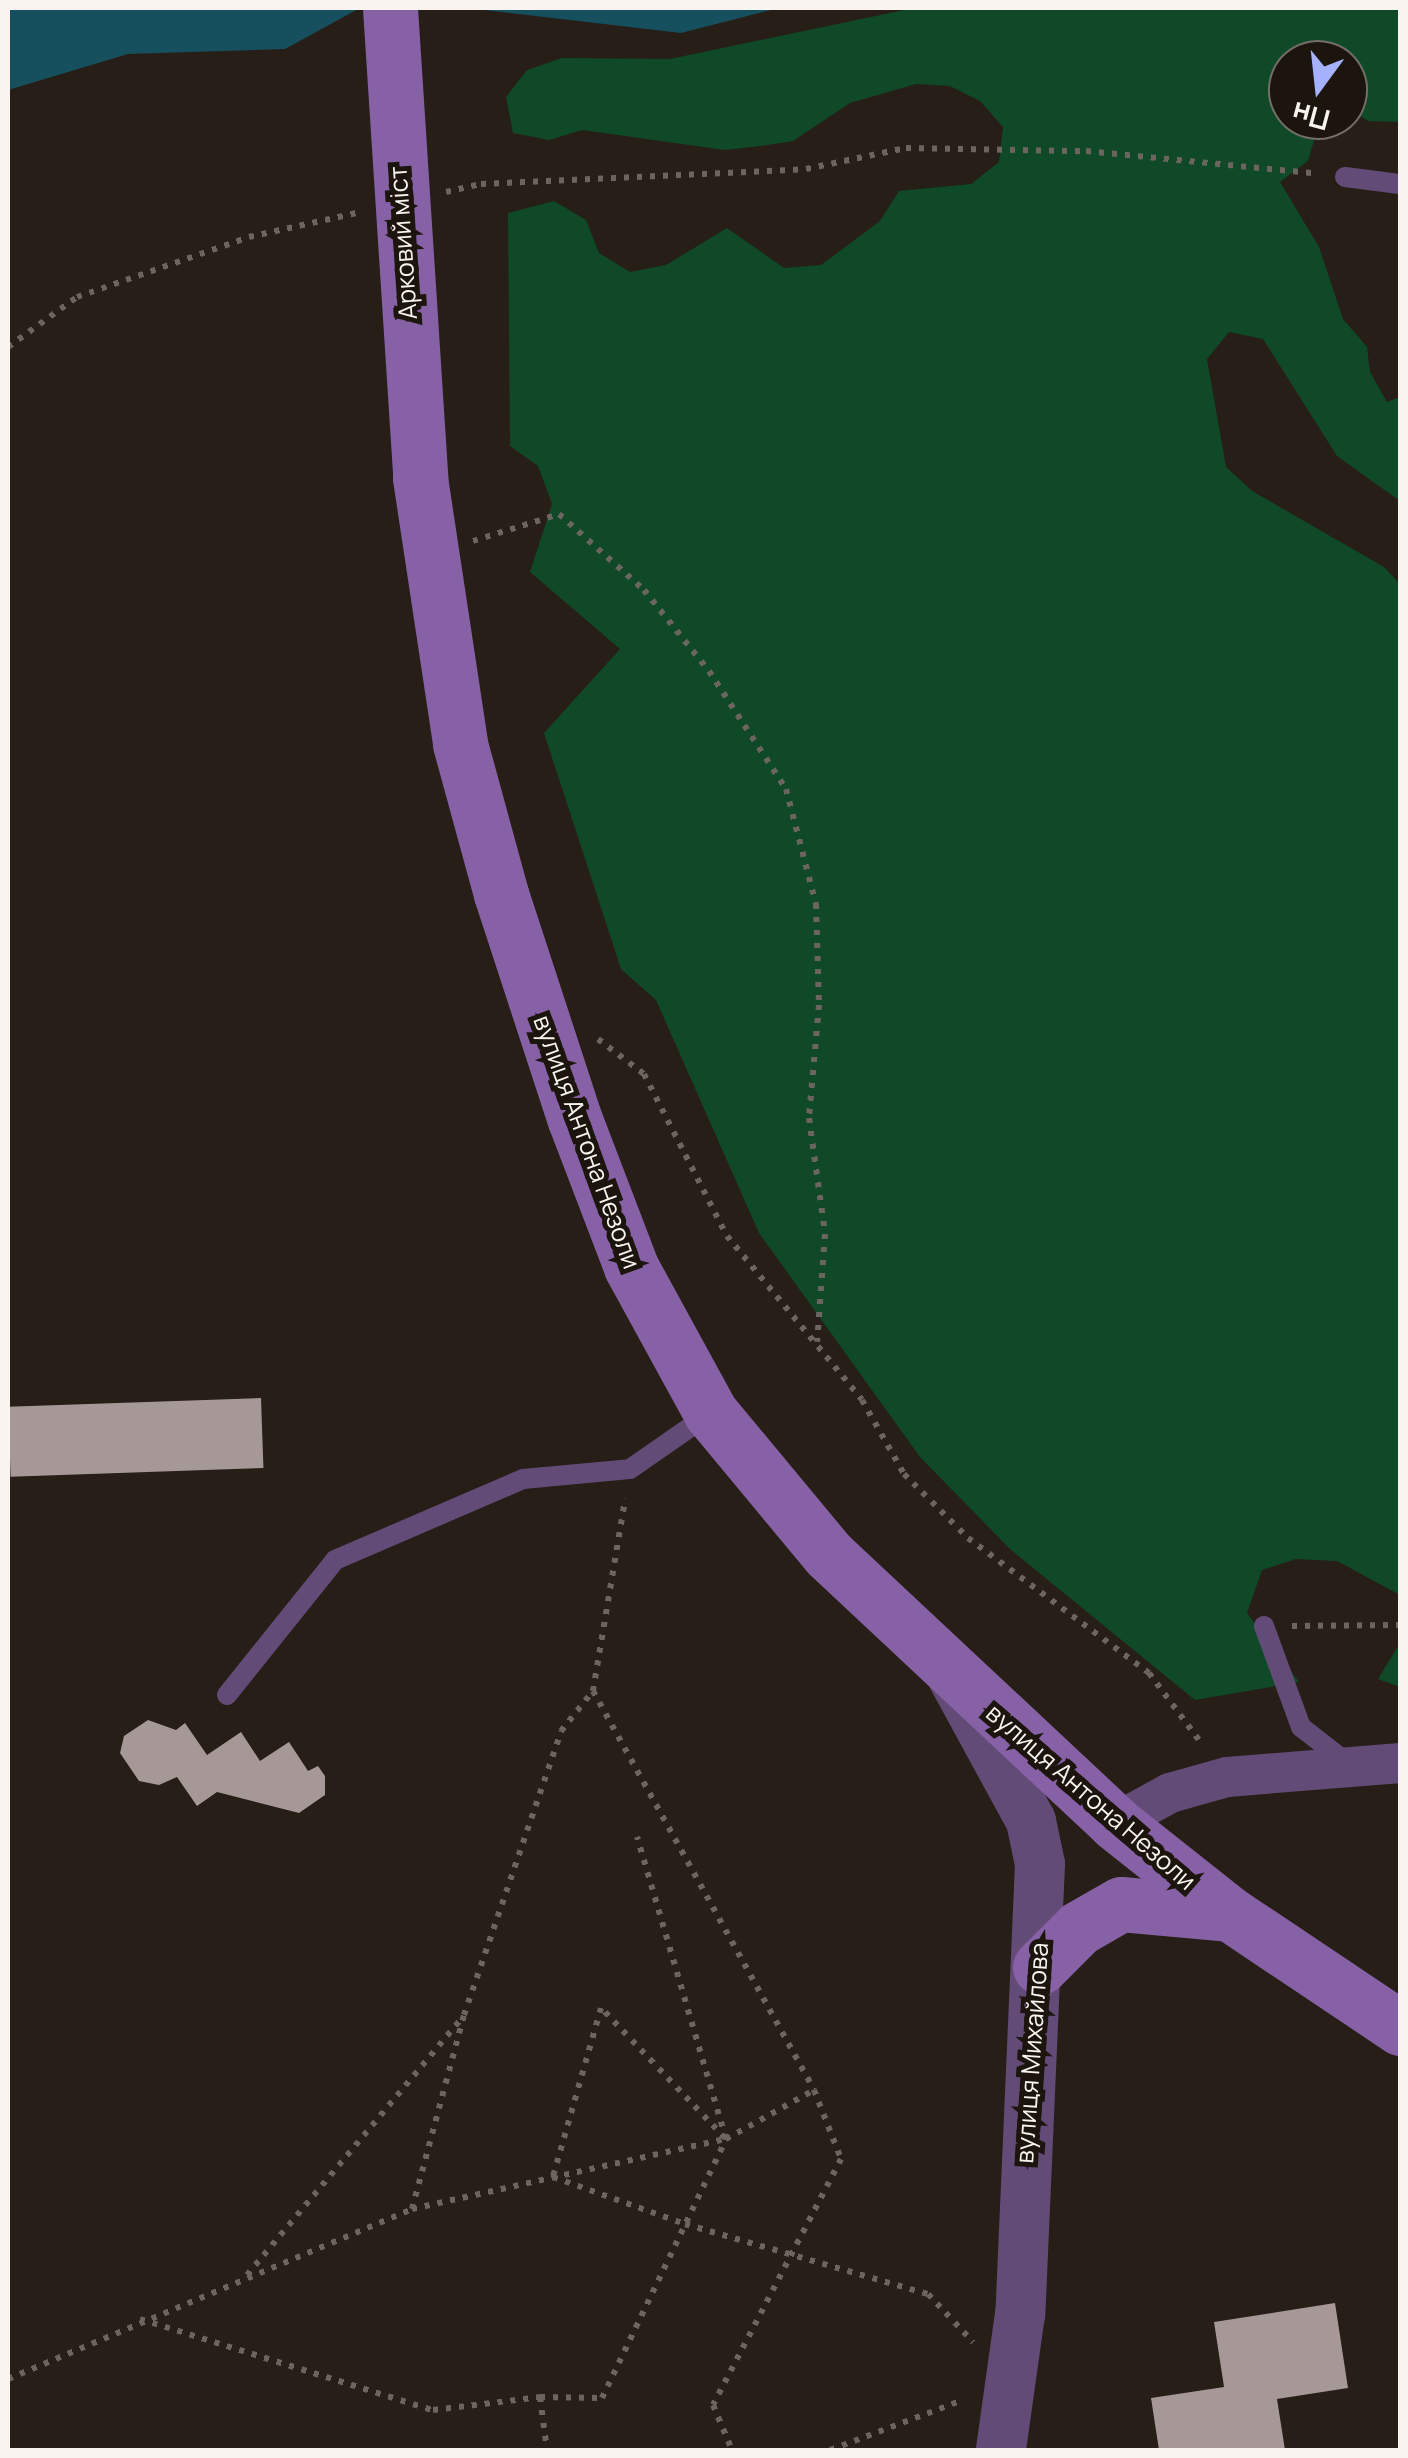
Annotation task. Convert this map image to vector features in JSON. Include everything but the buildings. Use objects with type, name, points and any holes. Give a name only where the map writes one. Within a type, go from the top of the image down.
[{"type":"main road","name":"Арковий міст","points":[[390,8],[420,478]]},
{"type":"main road","name":"вулиця Антона Незоли","points":[[420,478],[428,555],[460,744],[537,1007],[631,1267],[711,1412],[828,1554],[951,1674],[1115,1823],[1230,1914],[1400,2028]]},
{"type":"main road","points":[[1040,1967],[1079,1928],[1121,1904],[1230,1914]]},
{"type":"street","name":"вулиця Михайлова","points":[[951,1674],[1031,1821],[1040,1864],[1040,1967],[1026,2115],[1020,2314],[1001,2450]]},
{"type":"street","points":[[1115,1823],[1170,1793],[1227,1777],[1348,1763],[1400,1763]]},
{"type":"lane","points":[[1345,177],[1400,184]]},
{"type":"lane","points":[[226,1695],[335,1560],[523,1479],[630,1469],[711,1412]]},
{"type":"lane","points":[[1264,1626],[1300,1728],[1348,1763]]},
{"type":"path","points":[[443,193],[482,184],[806,169],[906,148],[1086,151],[1345,177]]},
{"type":"path","points":[[8,347],[78,298],[249,237],[365,210]]},
{"type":"path","points":[[428,555],[559,514],[644,590],[708,671],[786,789],[816,904],[819,1005],[810,1118],[825,1234],[816,1344]]},
{"type":"path","points":[[588,1031],[644,1074],[727,1236],[862,1400],[904,1474],[968,1538],[1149,1672],[1227,1777]]},
{"type":"path","points":[[412,2209],[464,2015],[560,1731],[593,1691],[630,1469]]},
{"type":"path","points":[[1264,1626],[1400,1625]]},
{"type":"path","points":[[593,1691],[814,2090],[842,2159],[714,2405],[732,2450]]},
{"type":"path","points":[[140,2319],[433,2410],[540,2398],[602,2398],[726,2139],[637,1837]]},
{"type":"path","points":[[554,2177],[602,2008],[726,2139]]},
{"type":"path","points":[[245,2277],[464,2015]]},
{"type":"path","points":[[8,2379],[140,2319],[412,2209],[726,2139],[814,2090]]},
{"type":"path","points":[[554,2177],[684,2224],[928,2294],[980,2350]]},
{"type":"path","points":[[830,2450],[981,2392]]},
{"type":"path","points":[[540,2398],[546,2450]]},
{"type":"green space","points":[[914,8],[1400,10],[1400,122],[1368,121],[1368,40],[1268,40],[1268,140],[1314,140],[1308,161],[1280,182],[1319,247],[1343,319],[1367,347],[1370,372],[1387,402],[1400,397],[1400,501],[1337,456],[1263,339],[1229,332],[1207,359],[1226,467],[1252,491],[1384,567],[1400,584],[1400,1595],[1337,1561],[1296,1559],[1262,1570],[1247,1613],[1299,1682],[1195,1700],[1010,1549],[920,1457],[759,1233],[656,1000],[621,969],[544,733],[620,649],[530,572],[552,504],[538,466],[510,446],[508,213],[554,201],[586,220],[599,253],[630,272],[666,265],[727,228],[784,268],[821,265],[880,221],[899,191],[971,184],[999,162],[1003,127],[980,101],[950,86],[916,84],[850,103],[793,141],[725,150],[582,130],[549,140],[513,133],[506,97],[527,70],[562,58],[670,59]]},
{"type":"green space","points":[[1400,1643],[1400,1687],[1378,1679]]},
{"type":"water","points":[[8,8],[360,8],[285,49],[128,54],[8,90]]},
{"type":"water","points":[[467,8],[779,8],[681,33]]}]
